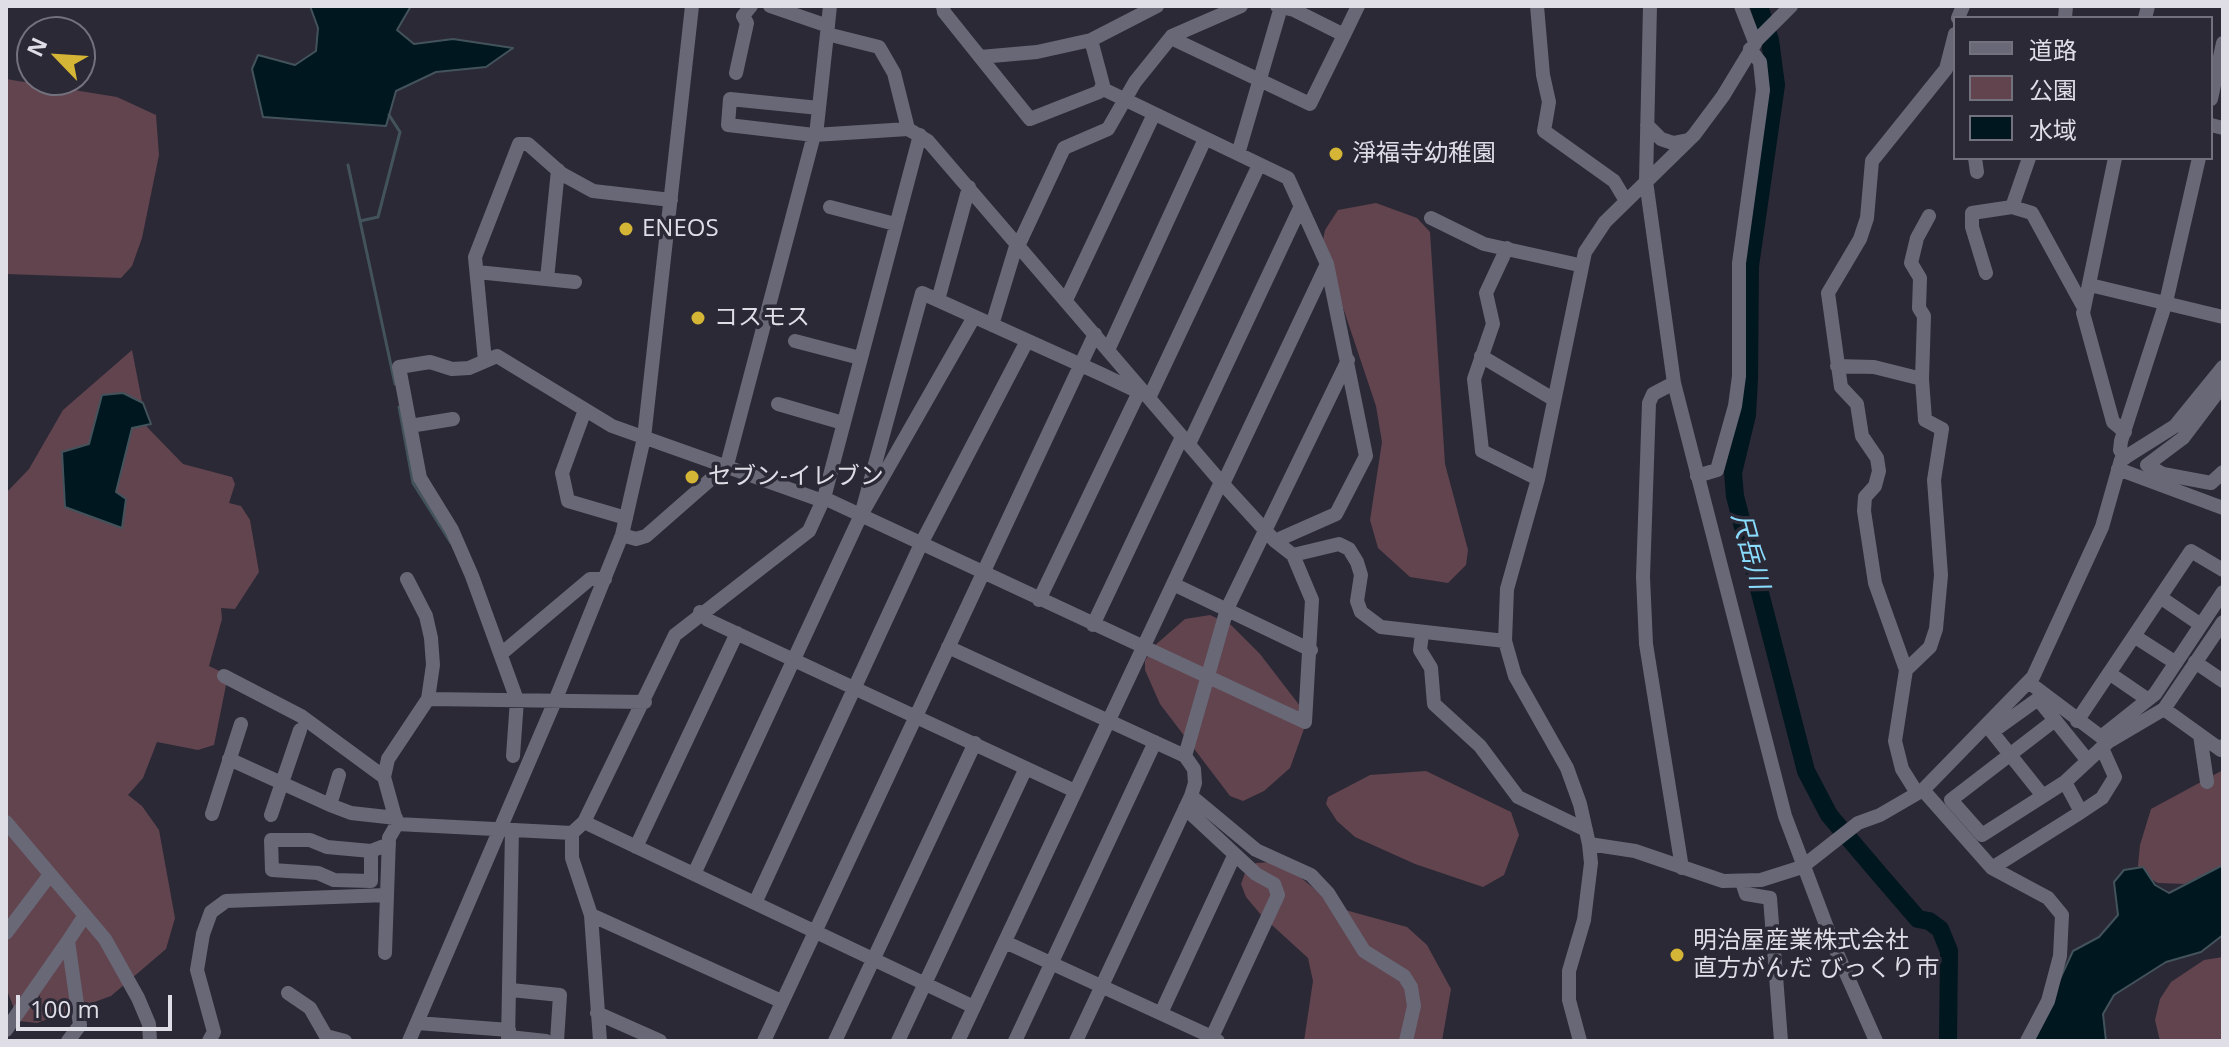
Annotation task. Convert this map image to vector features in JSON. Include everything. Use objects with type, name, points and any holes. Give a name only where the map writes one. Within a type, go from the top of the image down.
[{"type":"street","points":[[409,1041],[506,829],[622,535],[644,438],[692,6]]},
{"type":"street","points":[[736,73],[747,23],[743,16],[751,6]]},
{"type":"street","points":[[513,756],[511,699],[501,654],[452,530],[420,478],[399,367],[430,362],[452,369],[469,368],[497,356],[585,410],[644,438],[824,499],[1305,722],[1312,600],[1293,555],[1264,530],[969,187],[914,132],[894,73],[879,47],[770,6]]},
{"type":"street","points":[[622,535],[636,539],[646,536],[727,465],[815,135],[830,6]]},
{"type":"street","points":[[943,6],[944,12],[1030,119],[1101,88]]},
{"type":"street","points":[[980,57],[1048,50],[1091,40],[1157,6]]},
{"type":"street","points":[[992,325],[1018,244],[1064,148],[1108,129],[1123,99],[1171,38],[1241,6]]},
{"type":"street","points":[[1171,38],[1310,104],[1358,6]]},
{"type":"street","points":[[1537,6],[1543,75],[1549,102],[1544,131],[1614,181],[1626,201]]},
{"type":"street","points":[[1650,6],[1646,181],[1674,383],[1773,773],[1802,867],[1876,1041]]},
{"type":"street","points":[[1697,476],[1717,470],[1735,406],[1739,376],[1739,263],[1763,90],[1760,62],[1741,6]]},
{"type":"street","points":[[1580,1041],[1569,1000],[1569,971],[1584,920],[1591,863],[1587,837],[1567,768],[1515,676],[1505,641],[1507,589],[1538,479],[1579,265],[1591,240],[1688,140],[1723,96],[1754,44],[1772,21],[1791,6]]},
{"type":"street","points":[[1238,154],[1260,79],[1287,7],[1344,35]]},
{"type":"street","points":[[1091,40],[1101,88]]},
{"type":"street","points":[[1953,42],[1946,69],[1872,161],[1867,218],[1860,239],[1828,293],[1841,387],[1857,404],[1862,436],[1877,458],[1879,471],[1875,486],[1865,497],[1864,511],[1875,583],[1906,670],[1895,741],[1902,769],[1992,868],[2048,898],[2062,915],[2060,956],[2048,1001],[2027,1041]]},
{"type":"street","points":[[2213,90],[2223,43]]},
{"type":"street","points":[[1101,88],[1288,178],[1327,264],[1366,456],[1336,514],[1275,541]]},
{"type":"street","points":[[819,108],[730,99],[728,125],[815,135],[914,132]]},
{"type":"street","points":[[1066,300],[1154,114]]},
{"type":"street","points":[[1647,125],[1661,139],[1673,143],[1688,140]]},
{"type":"street","points":[[229,759],[351,813],[396,821],[572,833],[584,822],[675,635],[700,612],[809,531],[824,499],[895,224],[914,132]]},
{"type":"street","points":[[1108,350],[1205,139]]},
{"type":"street","points":[[485,361],[475,257],[519,144],[528,144],[558,170],[593,191],[671,200]]},
{"type":"street","points":[[2012,207],[2028,160]]},
{"type":"street","points":[[2084,308],[2115,160]]},
{"type":"street","points":[[1422,634],[1419,645],[1431,668],[1434,704],[1480,746],[1518,797],[1587,837],[1723,881],[1742,882],[1781,875],[1802,867],[1858,823],[1880,815],[1920,791],[2029,682],[2080,581],[2102,527],[2122,464],[2120,450],[2125,432],[2166,302],[2199,160]]},
{"type":"street","points":[[1039,600],[1259,165]]},
{"type":"street","points":[[547,279],[558,170]]},
{"type":"street","points":[[938,300],[969,187]]},
{"type":"street","points":[[830,207],[895,224]]},
{"type":"street","points":[[1986,273],[1972,227],[1972,213],[2012,207],[2032,213],[2084,308],[2113,422],[2125,432]]},
{"type":"street","points":[[1093,625],[1300,208]]},
{"type":"street","points":[[1906,670],[1930,647],[1941,575],[1934,480],[1942,429],[1925,420],[1922,379],[1924,316],[1919,308],[1920,278],[1911,263],[1917,238],[1929,216]]},
{"type":"street","points":[[1431,218],[1484,244],[1579,265]]},
{"type":"street","points":[[1507,248],[1486,293],[1493,324],[1481,356],[1474,390],[1482,451],[1538,479]]},
{"type":"street","points":[[958,1041],[1327,264]]},
{"type":"street","points":[[477,272],[575,282]]},
{"type":"street","points":[[2090,285],[2223,317]]},
{"type":"street","points":[[861,515],[922,293],[1145,395]]},
{"type":"street","points":[[694,874],[861,515],[974,317]]},
{"type":"street","points":[[764,1041],[1095,334]]},
{"type":"street","points":[[795,341],[860,358]]},
{"type":"street","points":[[755,903],[921,544],[1027,341]]},
{"type":"street","points":[[1481,356],[1553,399]]},
{"type":"street","points":[[1185,756],[1227,609],[1348,360]]},
{"type":"street","points":[[1837,366],[1874,367],[1922,379]]},
{"type":"street","points":[[2122,464],[2175,426],[2223,367]]},
{"type":"street","points":[[1674,383],[1653,394],[1649,403],[1643,577],[1646,644],[1682,868]]},
{"type":"street","points":[[2223,385],[2183,438],[2147,465],[2162,479],[2211,483],[2223,472]]},
{"type":"street","points":[[778,404],[843,423]]},
{"type":"street","points":[[585,410],[562,473],[568,501],[626,518]]},
{"type":"street","points":[[410,426],[453,419]]},
{"type":"street","points":[[2122,464],[2223,508]]},
{"type":"street","points":[[1293,555],[1339,544],[1349,549],[1361,575],[1357,601],[1361,612],[1381,627],[1505,641]]},
{"type":"street","points":[[2077,721],[2191,551],[2223,570]]},
{"type":"street","points":[[385,953],[389,844],[396,821],[384,777],[388,759],[428,699],[433,665],[426,616],[407,579]]},
{"type":"street","points":[[501,654],[590,579],[605,579]]},
{"type":"street","points":[[1173,584],[1311,650]]},
{"type":"street","points":[[2055,720],[1951,800],[1982,835],[2065,782],[2155,694],[2223,592]]},
{"type":"street","points":[[2160,597],[2201,625]]},
{"type":"street","points":[[700,612],[708,620],[1075,791]]},
{"type":"street","points":[[2104,742],[2164,709],[2223,622]]},
{"type":"street","points":[[636,847],[737,633]]},
{"type":"street","points":[[2134,636],[2176,663]]},
{"type":"street","points":[[948,647],[1185,756],[1194,769],[1195,783],[1188,802],[1076,1041]]},
{"type":"street","points":[[2195,662],[2223,681]]},
{"type":"street","points":[[2109,673],[2147,699]]},
{"type":"street","points":[[224,676],[301,716],[384,777]]},
{"type":"street","points":[[2029,682],[2088,761]]},
{"type":"street","points":[[1992,868],[2102,798],[2115,777],[2104,742],[2039,695]]},
{"type":"street","points":[[2039,695],[1992,732],[2043,796]]},
{"type":"street","points":[[428,699],[645,702]]},
{"type":"street","points":[[2164,709],[2221,750],[2223,746]]},
{"type":"street","points":[[212,814],[241,724]]},
{"type":"street","points":[[271,815],[300,730]]},
{"type":"street","points":[[2200,735],[2207,782]]},
{"type":"street","points":[[1015,1041],[1155,742]]},
{"type":"street","points":[[835,1041],[975,743]]},
{"type":"street","points":[[898,1041],[1026,768]]},
{"type":"street","points":[[330,805],[339,775]]},
{"type":"street","points":[[2065,782],[2081,812]]},
{"type":"street","points":[[1005,942],[1214,1040],[1278,895],[1274,884],[1234,856],[1188,802]]},
{"type":"street","points":[[1188,802],[1256,850],[1311,875],[1328,893],[1364,951],[1381,965],[1404,976],[1411,987],[1414,1006],[1406,1041]]},
{"type":"street","points":[[6,822],[105,939],[138,998],[149,1024],[150,1041]]},
{"type":"street","points":[[584,822],[974,1007]]},
{"type":"street","points":[[506,829],[511,990],[509,1036]]},
{"type":"street","points":[[572,833],[572,858],[591,915],[600,1041]]},
{"type":"street","points":[[371,851],[371,881],[334,880],[318,873],[272,870],[271,840],[310,840],[371,851],[389,844]]},
{"type":"street","points":[[318,873],[320,844]]},
{"type":"street","points":[[1161,1013],[1234,856]]},
{"type":"street","points":[[6,933],[49,876]]},
{"type":"street","points":[[1742,882],[1746,894],[1770,898],[1781,1041]]},
{"type":"street","points":[[209,1041],[214,1032],[197,970],[203,934],[211,912],[226,901],[387,895]]},
{"type":"street","points":[[12,1041],[6,1033],[85,915]]},
{"type":"street","points":[[591,915],[781,1001]]},
{"type":"street","points":[[68,941],[80,1025],[68,1041]]},
{"type":"street","points":[[511,990],[560,995],[557,1041]]},
{"type":"street","points":[[288,993],[310,1008],[326,1036],[345,1041]]},
{"type":"street","points":[[597,1013],[660,1041]]},
{"type":"street","points":[[417,1023],[546,1041]]},
{"type":"green space","points":[[6,79],[16,81],[16,96],[96,96],[96,94],[117,97],[156,115],[159,155],[142,238],[132,266],[121,278],[6,274]]},
{"type":"green space","points":[[1376,203],[1417,218],[1430,232],[1445,464],[1468,550],[1466,565],[1448,583],[1410,577],[1378,548],[1370,520],[1382,442],[1376,406],[1322,245],[1325,230],[1338,210]]},
{"type":"green space","points":[[132,350],[147,427],[183,464],[232,477],[235,484],[229,503],[241,506],[250,520],[259,572],[235,609],[221,608],[222,619],[209,666],[228,675],[214,745],[198,750],[157,742],[143,778],[128,795],[142,806],[159,830],[175,918],[166,949],[111,996],[37,1023],[19,1021],[6,988],[6,493],[29,469],[63,410]]},
{"type":"green space","points":[[1210,615],[1231,625],[1260,654],[1300,706],[1305,726],[1290,768],[1264,791],[1243,801],[1230,796],[1160,704],[1145,670],[1145,661],[1153,647],[1185,619]]},
{"type":"green space","points":[[2223,770],[2223,870],[2185,884],[2158,883],[2143,875],[2138,866],[2140,845],[2151,809]]},
{"type":"green space","points":[[1426,771],[1511,812],[1519,835],[1504,875],[1483,887],[1415,864],[1355,837],[1337,821],[1326,804],[1328,797],[1370,775]]},
{"type":"green space","points":[[1274,862],[1294,872],[1338,908],[1407,927],[1427,945],[1451,989],[1442,1041],[1304,1041],[1313,981],[1308,958],[1262,916],[1246,897],[1241,884],[1245,873],[1256,863]]},
{"type":"green space","points":[[2223,957],[2223,1041],[2160,1041],[2155,1020],[2160,999],[2171,982],[2204,960]]},
{"type":"water","points":[[310,6],[411,6],[397,30],[414,44],[453,39],[513,48],[486,67],[436,72],[396,91],[386,126],[263,117],[252,69],[258,55],[295,65],[316,51],[318,28]]},
{"type":"water","points":[[123,393],[143,403],[151,424],[132,428],[116,492],[126,499],[122,528],[65,507],[62,452],[89,444],[102,395]]},
{"type":"water","points":[[2223,865],[2223,935],[2201,952],[2166,962],[2114,995],[2103,1014],[2106,1041],[2031,1041],[2073,951],[2099,937],[2118,915],[2114,882],[2124,870],[2143,867],[2155,885],[2169,893]]},
{"type":"waterway","name":"尺岳川","points":[[1759,6],[1770,40],[1776,85],[1750,266],[1747,415],[1733,473],[1735,496],[1806,771],[1829,815],[1918,919],[1929,921],[1940,929],[1949,951],[1948,1041]]},
{"type":"waterway","points":[[360,221],[378,217],[400,132],[389,115]]},
{"type":"waterway","points":[[348,165],[395,384]]},
{"type":"waterway","points":[[399,407],[413,483],[451,543]]},
{"type":"place","name":"淨福寺幼稚園","points":[[1336,154]]},
{"type":"place","name":"ENEOS","points":[[626,229]]},
{"type":"place","name":"コスモス","points":[[698,318]]},
{"type":"place","name":"セブン-イレブン","points":[[692,477]]},
{"type":"place","name":"明治屋産業株式会社 直方がんだ びっくり市","points":[[1677,955]]}]
